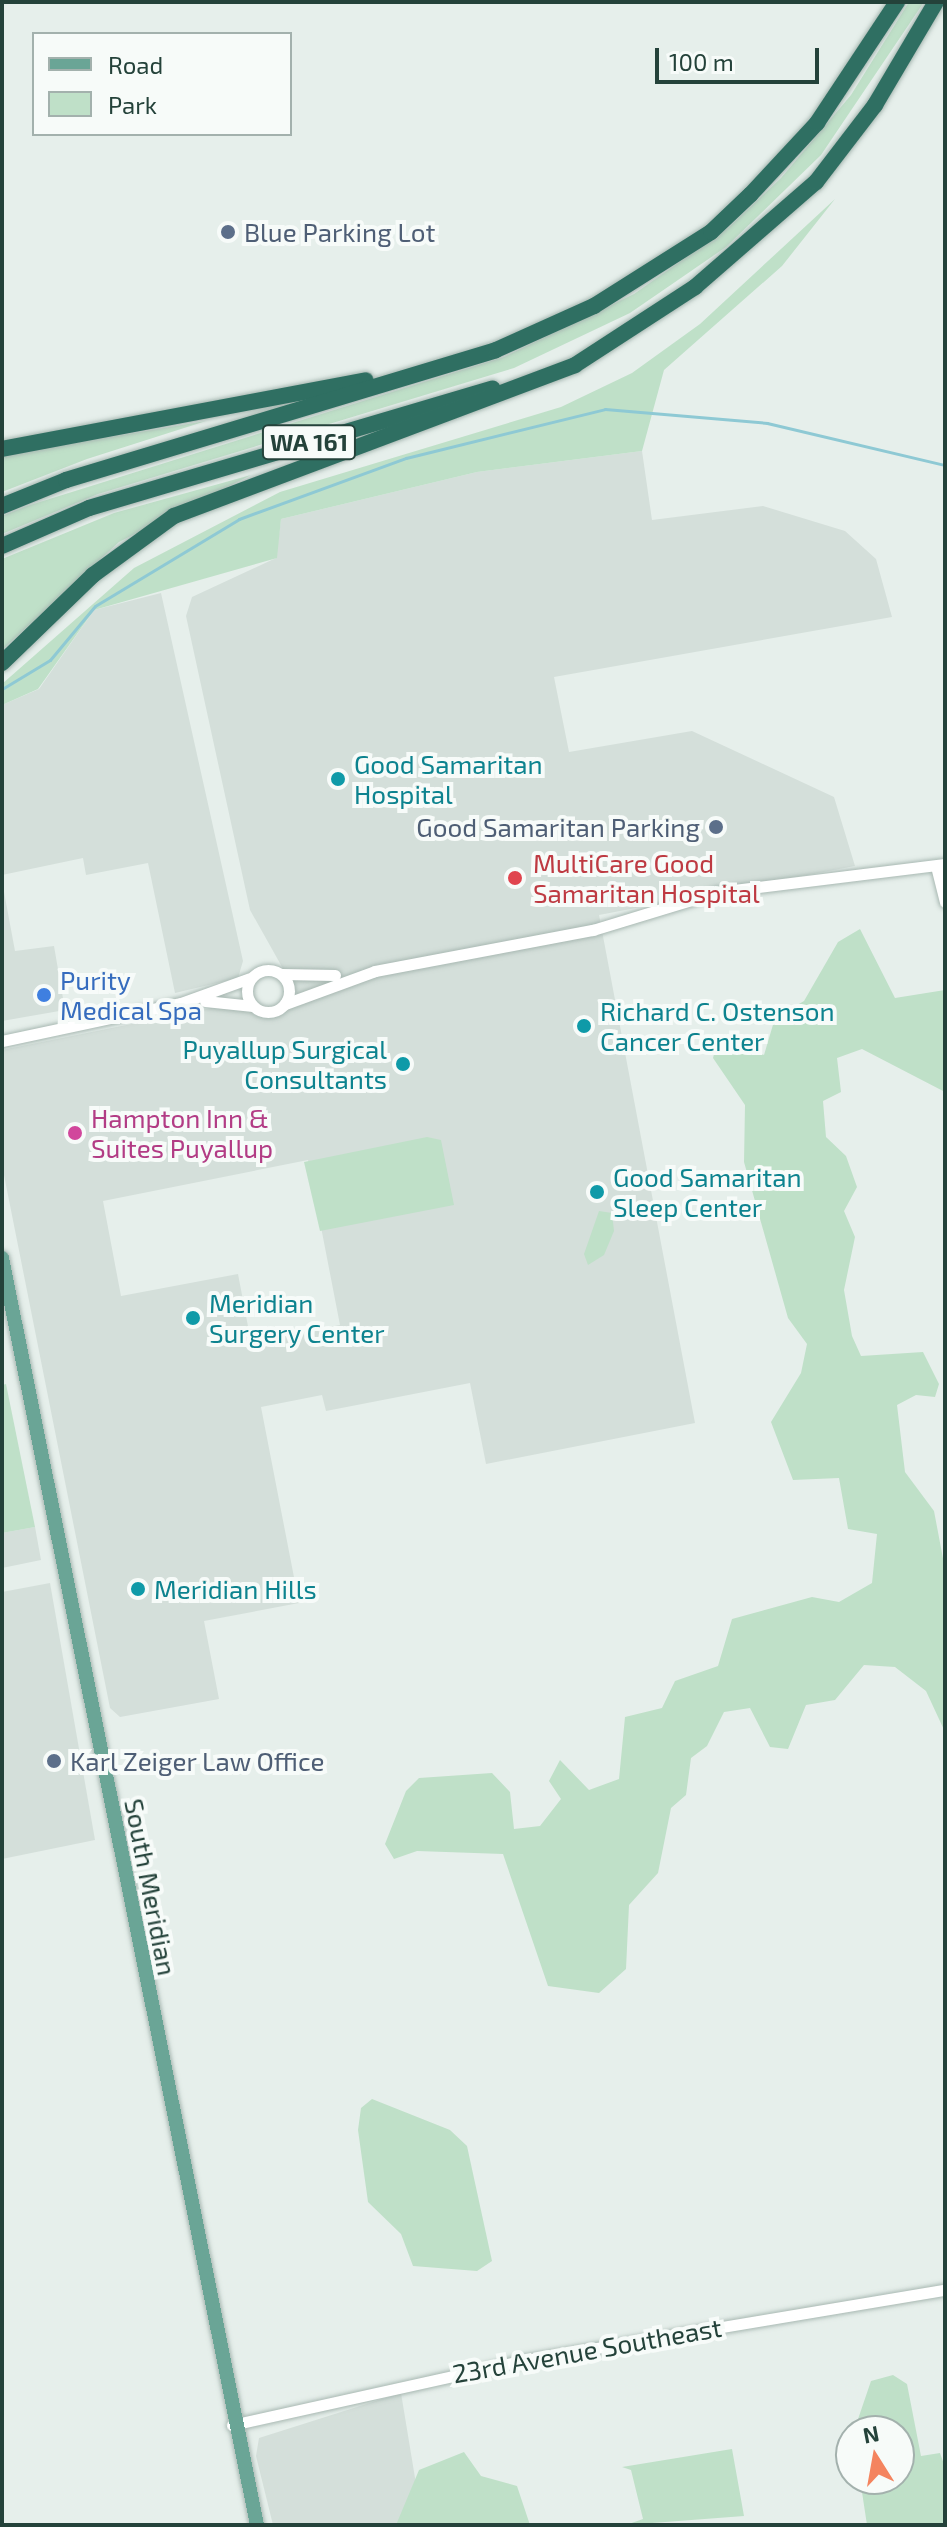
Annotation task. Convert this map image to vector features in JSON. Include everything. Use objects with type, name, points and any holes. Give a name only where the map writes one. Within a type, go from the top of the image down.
[{"type":"highway","name":"WA 161","points":[[2,506],[66,480],[496,350],[594,306],[711,232],[817,123],[897,2]]},
{"type":"highway","name":"WA 161","points":[[2,546],[89,508],[512,382],[616,337],[740,252],[816,182],[875,105],[936,2]]},
{"type":"highway","points":[[2,663],[93,575],[174,516],[533,384],[616,337]]},
{"type":"highway","points":[[2,449],[261,404],[496,350]]},
{"type":"main road","name":"South Meridian","points":[[2,1258],[232,2425],[257,2525]]},
{"type":"street","points":[[2,1041],[181,1003],[250,978],[261,970],[307,979],[375,971],[593,930],[717,892],[941,865],[945,902]]},
{"type":"street","points":[[181,1003],[253,1006],[273,1012],[285,1004],[375,971]]},
{"type":"street","points":[[281,974],[289,985],[285,1004]]},
{"type":"street","points":[[250,978],[253,1006]]},
{"type":"street","name":"23rd Avenue Southeast","points":[[232,2425],[511,2363],[945,2290]]},
{"type":"shaded area","name":"MultiCare Good Samaritan Hospital","points":[[642,451],[652,520],[763,506],[845,531],[876,559],[892,617],[554,677],[569,752],[692,731],[834,797],[855,866],[599,915],[695,1423],[486,1464],[470,1383],[326,1411],[322,1395],[261,1407],[299,1603],[204,1621],[219,1699],[120,1717],[110,1708],[2,1165],[2,1050],[231,1004],[284,1011],[300,999],[250,910],[186,616],[192,597],[276,558],[281,519],[477,472]],"holes":[[[308,1160],[340,1325],[251,1342],[238,1274],[121,1296],[103,1201]]]},
{"type":"shaded area","points":[[161,593],[243,961],[238,978],[175,993],[148,863],[86,875],[83,858],[2,875],[2,705],[39,689],[94,610]]},
{"type":"shaded area","points":[[2,881],[15,951],[54,946],[65,1010],[2,1021]]},
{"type":"shaded area","points":[[35,1527],[41,1560],[2,1568],[2,1533]]},
{"type":"shaded area","points":[[50,1583],[95,1840],[2,1859],[2,1592]]},
{"type":"shaded area","points":[[401,2393],[418,2496],[513,2525],[273,2525],[256,2456],[259,2438]]},
{"type":"green space","points":[[909,2],[924,2],[821,155],[726,247],[630,313],[514,368],[98,494],[2,534],[2,516],[27,506],[504,357],[634,294],[728,228],[781,178],[851,95]]},
{"type":"green space","points":[[835,199],[782,266],[664,370],[642,451],[477,472],[281,519],[277,558],[94,610],[38,689],[2,705],[2,684],[134,568],[280,492],[561,407],[632,373],[700,324]]},
{"type":"green space","points":[[206,421],[87,459],[2,492],[2,455]]},
{"type":"green space","points":[[251,475],[119,542],[2,650],[2,559],[114,513]]},
{"type":"green space","points":[[860,929],[895,998],[945,990],[945,1092],[862,1049],[837,1058],[841,1092],[823,1101],[826,1137],[846,1156],[857,1187],[844,1211],[855,1237],[844,1290],[852,1336],[861,1356],[923,1352],[939,1384],[935,1397],[916,1395],[897,1405],[905,1472],[934,1511],[945,1569],[945,1732],[926,1691],[895,1667],[864,1665],[835,1700],[806,1705],[788,1749],[770,1747],[750,1708],[724,1712],[707,1746],[691,1758],[686,1795],[671,1808],[658,1873],[629,1905],[626,1969],[599,1993],[548,1986],[503,1854],[417,1851],[394,1859],[385,1844],[406,1791],[419,1778],[492,1773],[510,1792],[514,1829],[540,1826],[561,1799],[549,1781],[560,1760],[589,1790],[619,1779],[625,1717],[662,1708],[675,1681],[718,1666],[732,1619],[812,1597],[839,1602],[872,1583],[877,1534],[848,1529],[839,1478],[793,1480],[771,1422],[801,1373],[807,1344],[788,1318],[744,1162],[745,1105],[713,1058],[719,1034],[764,1055],[775,1018],[804,1001],[838,942]]},
{"type":"green space","points":[[427,1137],[441,1140],[454,1205],[320,1231],[304,1162]]},
{"type":"green space","points":[[599,1211],[612,1213],[614,1231],[604,1255],[588,1265],[584,1254]]},
{"type":"green space","points":[[6,1384],[35,1527],[2,1533],[2,1385]]},
{"type":"green space","points":[[372,2099],[450,2130],[467,2146],[492,2261],[477,2271],[413,2266],[401,2234],[368,2202],[358,2130],[361,2108]]},
{"type":"green space","points":[[893,2375],[907,2384],[913,2415],[859,2415],[871,2381]]},
{"type":"green space","points":[[915,2425],[921,2456],[940,2453],[945,2467],[945,2525],[867,2525],[862,2495],[915,2495]]},
{"type":"green space","points":[[732,2449],[744,2516],[626,2525],[643,2519],[631,2470],[622,2467]]},
{"type":"green space","points":[[464,2452],[481,2476],[517,2486],[530,2525],[396,2525],[419,2470]]},
{"type":"waterway","points":[[2,689],[50,660],[95,606],[239,519],[406,458],[605,409],[767,423],[945,465]]},
{"type":"place","name":"Blue Parking Lot","points":[[228,232]]},
{"type":"place","name":"Good Samaritan Hospital","points":[[338,779]]},
{"type":"place","name":"Good Samaritan Parking","points":[[716,827]]},
{"type":"place","name":"MultiCare Good Samaritan Hospital","points":[[515,878]]},
{"type":"place","name":"Purity Medical Spa","points":[[44,995]]},
{"type":"place","name":"Richard C. Ostenson Cancer Center","points":[[584,1026]]},
{"type":"place","name":"Puyallup Surgical Consultants","points":[[403,1064]]},
{"type":"place","name":"Hampton Inn & Suites Puyallup","points":[[75,1133]]},
{"type":"place","name":"Good Samaritan Sleep Center","points":[[597,1192]]},
{"type":"place","name":"Meridian Surgery Center","points":[[193,1318]]},
{"type":"place","name":"Meridian Hills","points":[[138,1589]]},
{"type":"place","name":"Karl Zeiger Law Office","points":[[54,1761]]}]
